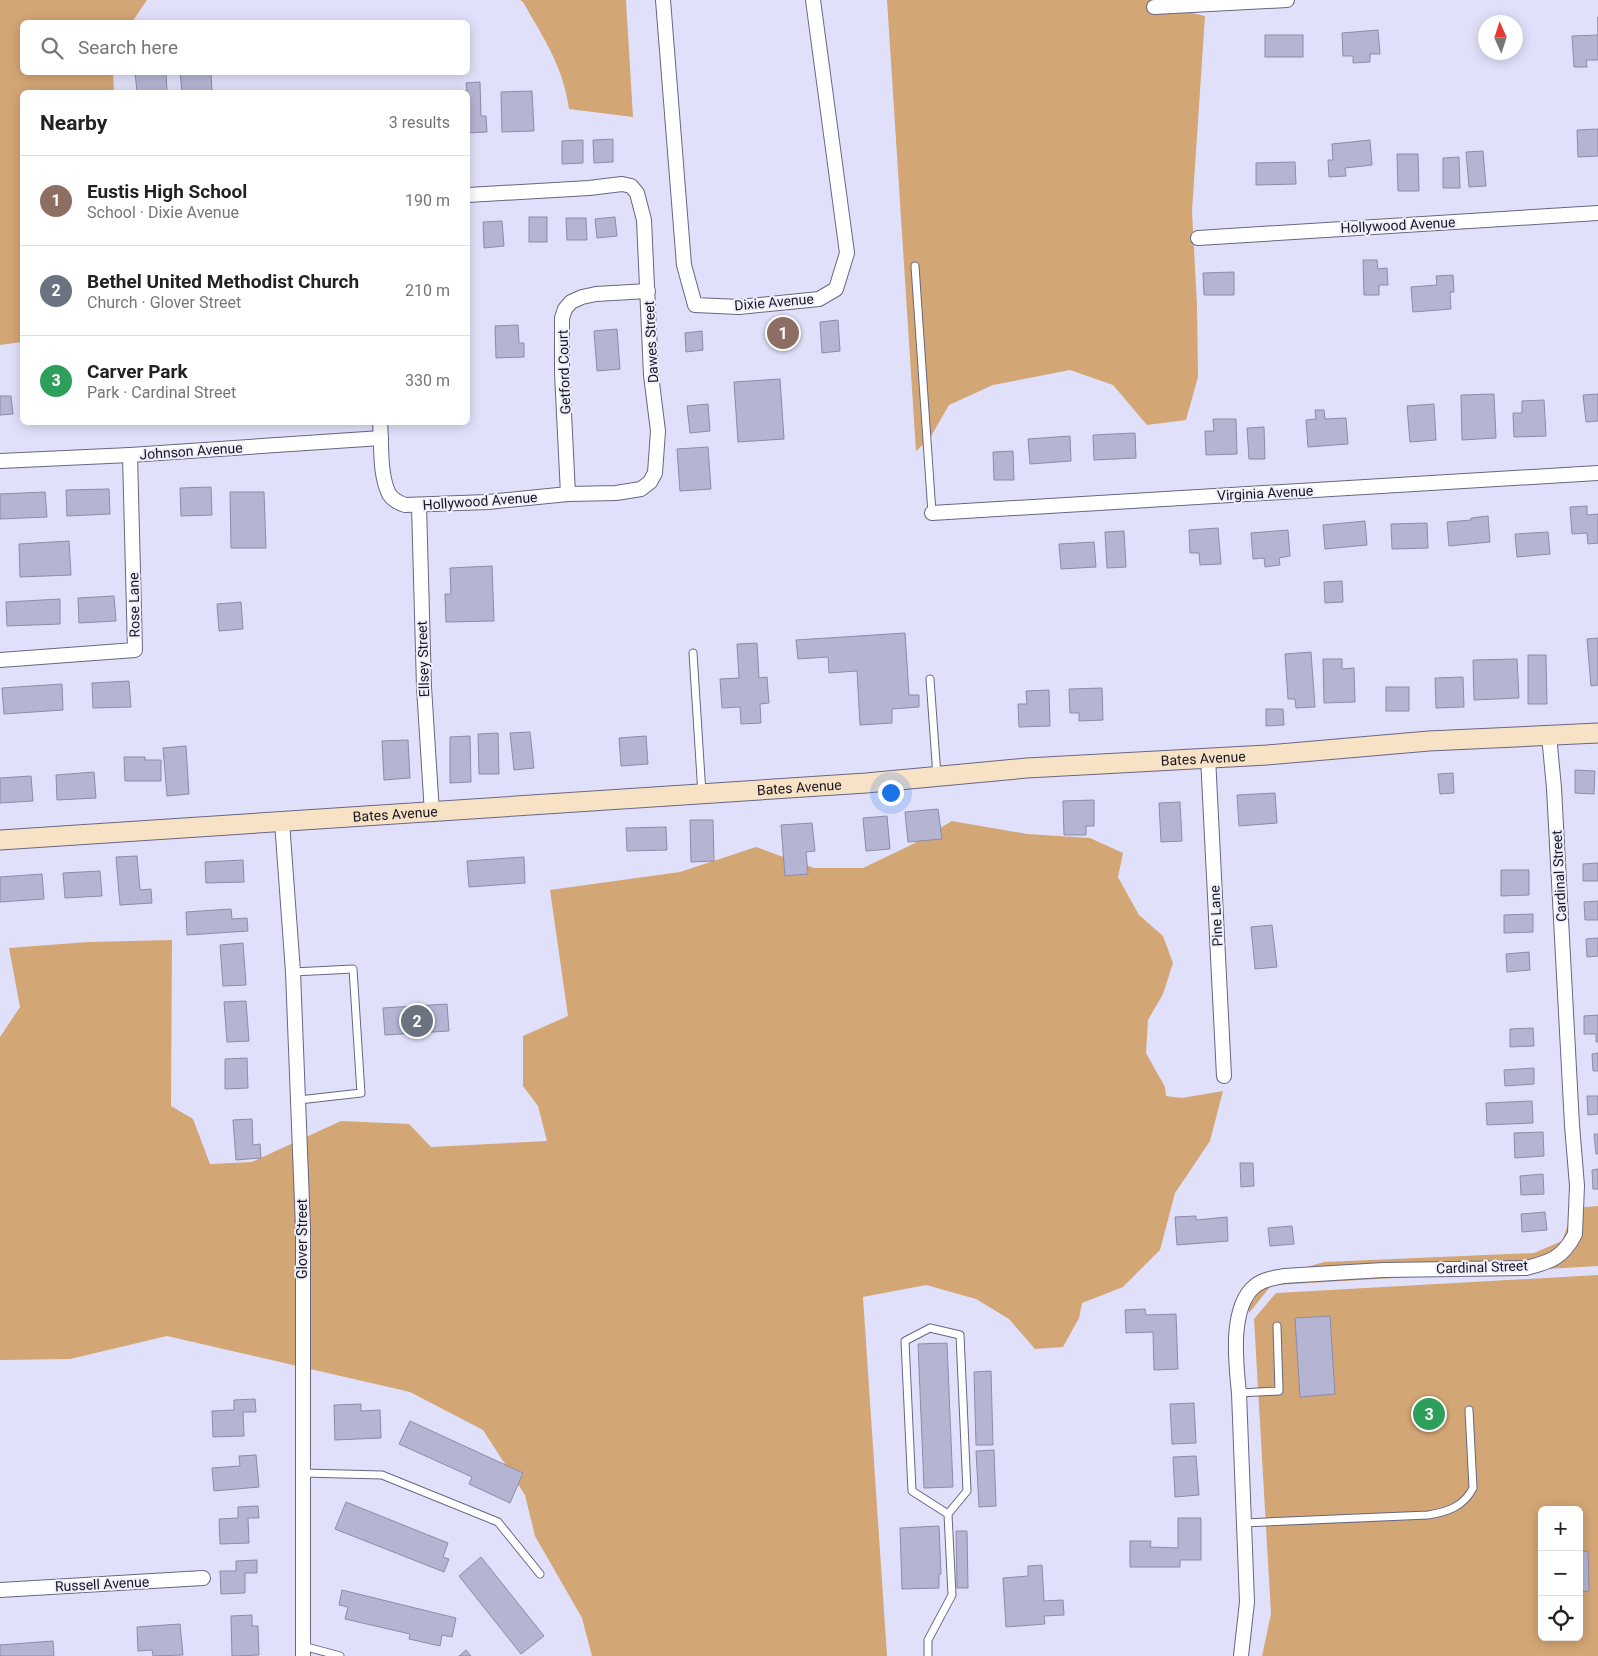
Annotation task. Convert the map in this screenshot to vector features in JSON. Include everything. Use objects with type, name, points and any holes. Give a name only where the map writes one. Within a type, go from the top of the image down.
[{"type":"street","name":"Dixie Avenue","points":[[663,0],[684,265],[694,305],[739,307],[819,299],[836,289],[847,253],[813,0]]},
{"type":"street","points":[[1154,7],[1287,0]]},
{"type":"street","name":"Dawes Street","points":[[470,195],[589,188],[622,184],[631,186],[639,196],[644,220],[652,375],[658,431],[655,473],[647,486]]},
{"type":"street","name":"Hollywood Avenue","points":[[1198,238],[1598,213]]},
{"type":"street","name":"Getford Court","points":[[568,494],[562,373],[562,318],[565,310],[571,302],[582,297],[596,294],[648,291]]},
{"type":"street","name":"Hollywood Avenue","points":[[380,425],[383,473],[390,495],[397,502],[406,505],[488,502],[568,494],[616,493],[641,489],[647,486]]},
{"type":"street","name":"Johnson Avenue","points":[[0,462],[381,438]]},
{"type":"street","name":"Rose Lane","points":[[0,660],[135,650],[130,455]]},
{"type":"street","name":"Virginia Avenue","points":[[932,513],[1598,473]]},
{"type":"street","name":"Ellsey Street","points":[[419,505],[424,687],[432,813]]},
{"type":"street","name":"Bates Avenue","points":[[0,840],[432,813],[1027,768],[1267,754],[1429,741],[1598,732]]},
{"type":"street","name":"Cardinal Street","points":[[1241,1656],[1247,1602],[1236,1360],[1237,1325],[1242,1303],[1248,1292],[1268,1279],[1284,1276],[1383,1270],[1526,1268],[1548,1263],[1558,1256],[1572,1241],[1575,1234],[1577,1186],[1554,788],[1549,735]]},
{"type":"street","name":"Pine Lane","points":[[1208,757],[1224,1076]]},
{"type":"street","name":"Glover Street","points":[[282,822],[293,972],[303,1228],[303,1651]]},
{"type":"street","name":"Russell Avenue","points":[[0,1590],[203,1578]]},
{"type":"lane","points":[[915,266],[932,513]]},
{"type":"lane","points":[[693,653],[702,794]]},
{"type":"lane","points":[[930,679],[937,776]]},
{"type":"lane","points":[[293,972],[354,969],[361,1093],[299,1100]]},
{"type":"lane","points":[[1239,1394],[1280,1391],[1277,1326]]},
{"type":"lane","points":[[928,1656],[928,1640],[952,1595],[948,1514],[967,1491],[960,1335],[930,1328],[905,1341],[912,1492],[948,1514]]},
{"type":"lane","points":[[1244,1523],[1428,1515],[1450,1510],[1463,1503],[1473,1488],[1469,1410]]},
{"type":"lane","points":[[302,1473],[382,1475],[498,1522],[540,1574]]},
{"type":"lane","points":[[303,1651],[340,1656]]},
{"type":"shaded area","points":[[0,0],[147,0],[133,20],[20,20],[20,75],[113,75],[114,90],[20,90],[20,342],[0,345]]},
{"type":"shaded area","points":[[520,0],[626,0],[633,117],[569,109],[562,79],[552,53],[523,2]]},
{"type":"shaded area","points":[[887,0],[1151,0],[1158,5],[1205,16],[1192,211],[1197,306],[1198,377],[1186,420],[1147,425],[1113,385],[1070,370],[993,385],[949,405],[930,438],[916,451]]},
{"type":"shaded area","points":[[952,821],[1027,834],[1090,838],[1123,853],[1118,877],[1139,915],[1163,936],[1173,963],[1163,994],[1148,1020],[1146,1053],[1165,1087],[1166,1096],[1182,1098],[1223,1091],[1210,1141],[1175,1193],[1160,1250],[1123,1287],[1082,1303],[1079,1318],[1063,1347],[1035,1349],[1009,1319],[976,1299],[926,1285],[863,1297],[887,1656],[592,1656],[582,1618],[535,1536],[525,1495],[483,1430],[410,1392],[167,1336],[70,1359],[0,1360],[0,1037],[20,1007],[9,948],[88,942],[172,940],[171,1106],[193,1119],[210,1164],[252,1162],[341,1121],[409,1124],[431,1147],[547,1141],[538,1106],[523,1086],[523,1036],[568,1016],[550,890],[680,872],[756,847],[814,868],[863,868],[911,845]]},
{"type":"shaded area","points":[[1598,1206],[1598,1266],[1275,1285],[1270,1287],[1249,1313],[1249,1306],[1271,1277],[1324,1262],[1534,1253],[1562,1241],[1574,1208]]},
{"type":"shaded area","points":[[1598,1275],[1598,1656],[1262,1656],[1271,1614],[1254,1319],[1276,1293]]},
{"type":"building","points":[[1378,30],[1380,54],[1370,54],[1370,62],[1353,63],[1353,56],[1343,56],[1342,33]]},
{"type":"building","points":[[1265,35],[1303,35],[1303,57],[1265,57]]},
{"type":"building","points":[[1598,35],[1598,60],[1586,60],[1587,67],[1574,67],[1572,36]]},
{"type":"building","points":[[135,75],[166,75],[167,90],[137,90]]},
{"type":"building","points":[[180,75],[211,75],[212,90],[182,90]]},
{"type":"building","points":[[480,82],[481,116],[486,116],[487,132],[470,133],[470,90],[467,90],[466,83]]},
{"type":"building","points":[[532,91],[534,131],[502,132],[501,92]]},
{"type":"building","points":[[1598,129],[1598,156],[1578,157],[1577,130]]},
{"type":"building","points":[[613,139],[613,162],[594,163],[593,140]]},
{"type":"building","points":[[583,140],[583,163],[562,164],[562,141]]},
{"type":"building","points":[[1370,140],[1372,165],[1345,168],[1346,176],[1329,177],[1328,160],[1333,160],[1332,144]]},
{"type":"building","points":[[1483,151],[1486,186],[1469,187],[1466,152]]},
{"type":"building","points":[[1397,154],[1418,154],[1419,191],[1398,191]]},
{"type":"building","points":[[1459,157],[1460,188],[1443,188],[1443,158]]},
{"type":"building","points":[[1295,162],[1296,184],[1256,185],[1256,163]]},
{"type":"building","points":[[529,217],[547,217],[547,242],[529,242]]},
{"type":"building","points":[[615,217],[617,236],[597,238],[595,219]]},
{"type":"building","points":[[566,218],[586,218],[587,240],[567,240]]},
{"type":"building","points":[[502,221],[504,246],[484,248],[483,222]]},
{"type":"building","points":[[1363,260],[1377,260],[1378,269],[1387,268],[1388,285],[1379,285],[1379,295],[1364,295]]},
{"type":"building","points":[[1234,272],[1234,295],[1204,295],[1203,273]]},
{"type":"building","points":[[1453,275],[1454,292],[1450,292],[1451,309],[1413,312],[1411,287],[1437,285],[1436,276]]},
{"type":"building","points":[[838,320],[840,351],[822,353],[820,322]]},
{"type":"building","points":[[518,325],[519,343],[524,343],[524,357],[496,358],[495,326]]},
{"type":"building","points":[[617,329],[620,369],[597,371],[594,331]]},
{"type":"building","points":[[702,331],[703,350],[686,352],[685,333]]},
{"type":"building","points":[[780,379],[784,439],[738,442],[734,382]]},
{"type":"building","points":[[1494,394],[1496,438],[1462,440],[1461,395]]},
{"type":"building","points":[[1598,394],[1598,421],[1586,422],[1583,395]]},
{"type":"building","points":[[0,396],[11,396],[13,414],[0,415]]},
{"type":"building","points":[[1544,400],[1546,436],[1514,437],[1513,413],[1522,413],[1522,401]]},
{"type":"building","points":[[708,404],[710,431],[690,433],[687,406]]},
{"type":"building","points":[[1434,404],[1436,440],[1410,442],[1407,406]]},
{"type":"building","points":[[1315,410],[1324,410],[1325,419],[1346,418],[1348,444],[1308,447],[1306,420],[1316,419]]},
{"type":"building","points":[[1213,419],[1236,419],[1237,454],[1206,455],[1205,431],[1214,431]]},
{"type":"building","points":[[1264,427],[1265,459],[1249,459],[1247,428]]},
{"type":"building","points":[[1135,433],[1136,458],[1094,460],[1093,435]]},
{"type":"building","points":[[1070,436],[1071,461],[1030,464],[1028,439]]},
{"type":"building","points":[[708,447],[711,489],[680,491],[677,449]]},
{"type":"building","points":[[1013,451],[1014,480],[994,480],[993,452]]},
{"type":"building","points":[[211,487],[212,515],[181,516],[180,488]]},
{"type":"building","points":[[109,489],[110,514],[67,516],[66,490]]},
{"type":"building","points":[[45,492],[47,517],[0,519],[0,494]]},
{"type":"building","points":[[230,492],[264,492],[266,548],[231,548]]},
{"type":"building","points":[[1587,506],[1587,515],[1598,514],[1598,543],[1588,544],[1587,533],[1572,534],[1570,507]]},
{"type":"building","points":[[1488,516],[1490,542],[1449,546],[1447,522]]},
{"type":"building","points":[[1365,521],[1367,545],[1325,549],[1323,525]]},
{"type":"building","points":[[1427,523],[1428,548],[1392,549],[1391,524]]},
{"type":"building","points":[[1218,528],[1221,564],[1200,565],[1199,553],[1190,553],[1189,530]]},
{"type":"building","points":[[1288,530],[1290,556],[1279,558],[1280,565],[1265,567],[1264,558],[1253,559],[1251,533]]},
{"type":"building","points":[[1124,531],[1126,567],[1107,568],[1105,532]]},
{"type":"building","points":[[1548,532],[1550,554],[1517,557],[1515,534]]},
{"type":"building","points":[[69,541],[71,575],[20,577],[19,544]]},
{"type":"building","points":[[1094,542],[1096,567],[1061,569],[1059,544]]},
{"type":"building","points":[[492,566],[494,621],[446,622],[445,594],[451,594],[450,568]]},
{"type":"building","points":[[1342,581],[1343,602],[1325,603],[1324,582]]},
{"type":"building","points":[[114,596],[116,621],[79,623],[78,598]]},
{"type":"building","points":[[60,599],[60,624],[7,626],[6,602]]},
{"type":"building","points":[[241,602],[243,629],[219,631],[217,604]]},
{"type":"building","points":[[905,633],[909,695],[919,695],[919,707],[892,709],[892,723],[860,725],[857,671],[829,673],[828,657],[798,659],[796,640]]},
{"type":"building","points":[[1598,638],[1598,685],[1591,686],[1587,639]]},
{"type":"building","points":[[757,643],[759,678],[767,677],[769,703],[760,704],[761,723],[741,724],[740,707],[722,708],[720,679],[739,678],[737,644]]},
{"type":"building","points":[[1311,652],[1315,707],[1296,708],[1295,699],[1288,699],[1285,654]]},
{"type":"building","points":[[1528,655],[1546,655],[1547,704],[1528,704]]},
{"type":"building","points":[[1323,659],[1342,659],[1342,669],[1354,668],[1355,702],[1324,703]]},
{"type":"building","points":[[1517,659],[1519,698],[1474,700],[1473,660]]},
{"type":"building","points":[[1463,677],[1464,707],[1436,708],[1435,678]]},
{"type":"building","points":[[129,681],[131,707],[93,708],[92,683]]},
{"type":"building","points":[[62,684],[63,710],[4,714],[2,688]]},
{"type":"building","points":[[1386,687],[1409,687],[1409,711],[1386,711]]},
{"type":"building","points":[[1102,688],[1103,720],[1079,721],[1079,713],[1070,713],[1069,689]]},
{"type":"building","points":[[1049,690],[1050,726],[1019,727],[1018,704],[1027,704],[1026,691]]},
{"type":"building","points":[[1266,709],[1283,709],[1284,725],[1266,726]]},
{"type":"building","points":[[530,732],[534,768],[514,770],[510,733]]},
{"type":"building","points":[[498,733],[499,774],[479,774],[478,734]]},
{"type":"building","points":[[470,736],[471,782],[450,783],[450,737]]},
{"type":"building","points":[[646,736],[648,764],[621,766],[619,738]]},
{"type":"building","points":[[408,740],[410,778],[384,780],[382,741]]},
{"type":"building","points":[[186,746],[189,794],[167,796],[163,748]]},
{"type":"building","points":[[124,757],[145,757],[145,760],[161,760],[161,781],[125,781]]},
{"type":"building","points":[[1575,770],[1595,771],[1594,794],[1575,793]]},
{"type":"building","points":[[94,772],[96,798],[57,800],[56,775]]},
{"type":"building","points":[[1453,773],[1454,793],[1440,794],[1438,774]]},
{"type":"building","points":[[31,776],[33,801],[0,803],[0,778]]},
{"type":"building","points":[[1275,793],[1277,823],[1239,826],[1237,795]]},
{"type":"building","points":[[1094,800],[1094,826],[1086,826],[1086,835],[1064,835],[1063,801]]},
{"type":"building","points":[[1180,802],[1182,841],[1161,842],[1159,803]]},
{"type":"building","points":[[938,809],[942,839],[908,842],[905,812]]},
{"type":"building","points":[[887,816],[890,849],[866,851],[863,818]]},
{"type":"building","points":[[690,820],[713,820],[714,861],[691,862]]},
{"type":"building","points":[[812,823],[815,851],[806,852],[808,874],[785,876],[781,825]]},
{"type":"building","points":[[666,827],[667,850],[627,851],[626,828]]},
{"type":"building","points":[[137,856],[140,890],[151,889],[152,903],[120,905],[116,857]]},
{"type":"building","points":[[524,857],[525,883],[469,887],[467,861]]},
{"type":"building","points":[[243,860],[244,882],[206,883],[205,862]]},
{"type":"building","points":[[1598,863],[1598,881],[1583,881],[1583,864]]},
{"type":"building","points":[[1501,870],[1529,870],[1529,895],[1501,896]]},
{"type":"building","points":[[100,871],[102,896],[65,898],[63,873]]},
{"type":"building","points":[[42,874],[44,899],[0,902],[0,877]]},
{"type":"building","points":[[1598,901],[1598,920],[1585,920],[1584,902]]},
{"type":"building","points":[[231,909],[232,919],[247,918],[248,931],[187,935],[186,912]]},
{"type":"building","points":[[1533,914],[1533,932],[1504,933],[1504,915]]},
{"type":"building","points":[[1272,925],[1277,967],[1255,969],[1251,927]]},
{"type":"building","points":[[1598,938],[1598,956],[1587,957],[1586,939]]},
{"type":"building","points":[[243,943],[246,985],[223,986],[220,945]]},
{"type":"building","points":[[1529,952],[1530,970],[1507,972],[1506,954]]},
{"type":"building","points":[[246,1001],[249,1041],[227,1042],[224,1002]]},
{"type":"building","points":[[447,1004],[449,1031],[385,1035],[383,1008]]},
{"type":"building","points":[[1598,1015],[1598,1042],[1596,1042],[1596,1034],[1584,1034],[1584,1016]]},
{"type":"building","points":[[1533,1028],[1534,1046],[1510,1047],[1510,1029]]},
{"type":"building","points":[[1598,1053],[1598,1071],[1593,1071],[1592,1054]]},
{"type":"building","points":[[247,1058],[248,1088],[225,1089],[225,1059]]},
{"type":"building","points":[[1534,1068],[1534,1084],[1505,1086],[1504,1070]]},
{"type":"building","points":[[1587,1096],[1598,1096],[1598,1114],[1588,1115]]},
{"type":"building","points":[[1532,1101],[1533,1123],[1487,1125],[1486,1103]]},
{"type":"building","points":[[252,1119],[253,1145],[260,1144],[261,1158],[236,1160],[233,1120]]},
{"type":"building","points":[[1543,1132],[1544,1156],[1515,1158],[1514,1133]]},
{"type":"building","points":[[1594,1134],[1598,1134],[1598,1154],[1596,1154]]},
{"type":"building","points":[[1240,1163],[1253,1163],[1254,1186],[1241,1187]]},
{"type":"building","points":[[1598,1169],[1598,1189],[1593,1189],[1592,1170]]},
{"type":"building","points":[[1543,1174],[1544,1194],[1521,1195],[1520,1176]]},
{"type":"building","points":[[1545,1212],[1547,1230],[1522,1232],[1521,1214]]},
{"type":"building","points":[[1196,1216],[1196,1220],[1227,1217],[1228,1241],[1177,1245],[1175,1217]]},
{"type":"building","points":[[1292,1226],[1294,1244],[1270,1246],[1268,1228]]},
{"type":"building","points":[[1145,1309],[1146,1315],[1176,1314],[1178,1369],[1154,1370],[1153,1332],[1126,1333],[1125,1310]]},
{"type":"building","points":[[1330,1316],[1335,1394],[1300,1397],[1295,1318]]},
{"type":"building","points":[[947,1343],[953,1487],[924,1488],[918,1344]]},
{"type":"building","points":[[991,1371],[993,1445],[976,1445],[974,1372]]},
{"type":"building","points":[[255,1399],[256,1412],[243,1412],[244,1436],[213,1437],[212,1411],[234,1410],[234,1400]]},
{"type":"building","points":[[1194,1403],[1196,1443],[1172,1444],[1170,1404]]},
{"type":"building","points":[[361,1404],[361,1411],[380,1410],[381,1438],[335,1440],[334,1405]]},
{"type":"building","points":[[410,1421],[523,1473],[510,1503],[469,1484],[472,1477],[399,1444]]},
{"type":"building","points":[[994,1450],[996,1506],[979,1507],[976,1451]]},
{"type":"building","points":[[256,1455],[259,1487],[214,1491],[212,1468],[240,1466],[239,1456]]},
{"type":"building","points":[[1196,1456],[1199,1495],[1175,1497],[1173,1457]]},
{"type":"building","points":[[346,1502],[448,1543],[443,1557],[449,1559],[444,1572],[335,1529]]},
{"type":"building","points":[[258,1506],[259,1518],[248,1518],[249,1543],[220,1544],[219,1519],[238,1518],[238,1507]]},
{"type":"building","points":[[1178,1518],[1201,1518],[1201,1560],[1180,1560],[1180,1567],[1130,1567],[1130,1541],[1151,1541],[1150,1547],[1178,1548]]},
{"type":"building","points":[[939,1526],[941,1574],[939,1574],[939,1588],[902,1589],[900,1528]]},
{"type":"building","points":[[956,1531],[967,1531],[968,1588],[957,1588]]},
{"type":"building","points":[[1588,1551],[1589,1591],[1583,1592],[1583,1552]]},
{"type":"building","points":[[481,1557],[544,1636],[521,1654],[459,1576]]},
{"type":"building","points":[[257,1560],[257,1573],[245,1573],[245,1593],[221,1594],[220,1571],[236,1571],[236,1561]]},
{"type":"building","points":[[1042,1565],[1044,1601],[1063,1600],[1064,1615],[1044,1616],[1045,1624],[1006,1627],[1003,1578],[1028,1576],[1028,1566]]},
{"type":"building","points":[[342,1590],[456,1618],[452,1637],[442,1635],[440,1646],[409,1639],[410,1634],[345,1619],[348,1607],[339,1605]]},
{"type":"building","points":[[252,1615],[252,1626],[258,1626],[259,1655],[232,1656],[231,1616]]},
{"type":"building","points":[[180,1624],[183,1655],[153,1656],[152,1650],[138,1651],[137,1627]]},
{"type":"building","points":[[53,1641],[54,1656],[0,1656],[0,1645]]},
{"type":"building","points":[[466,1650],[471,1656],[459,1656]]},
{"type":"place","name":"Eustis High School","points":[[783,333]]},
{"type":"place","name":"Bethel United Methodist Church","points":[[417,1021]]},
{"type":"place","name":"Carver Park","points":[[1429,1414]]}]
